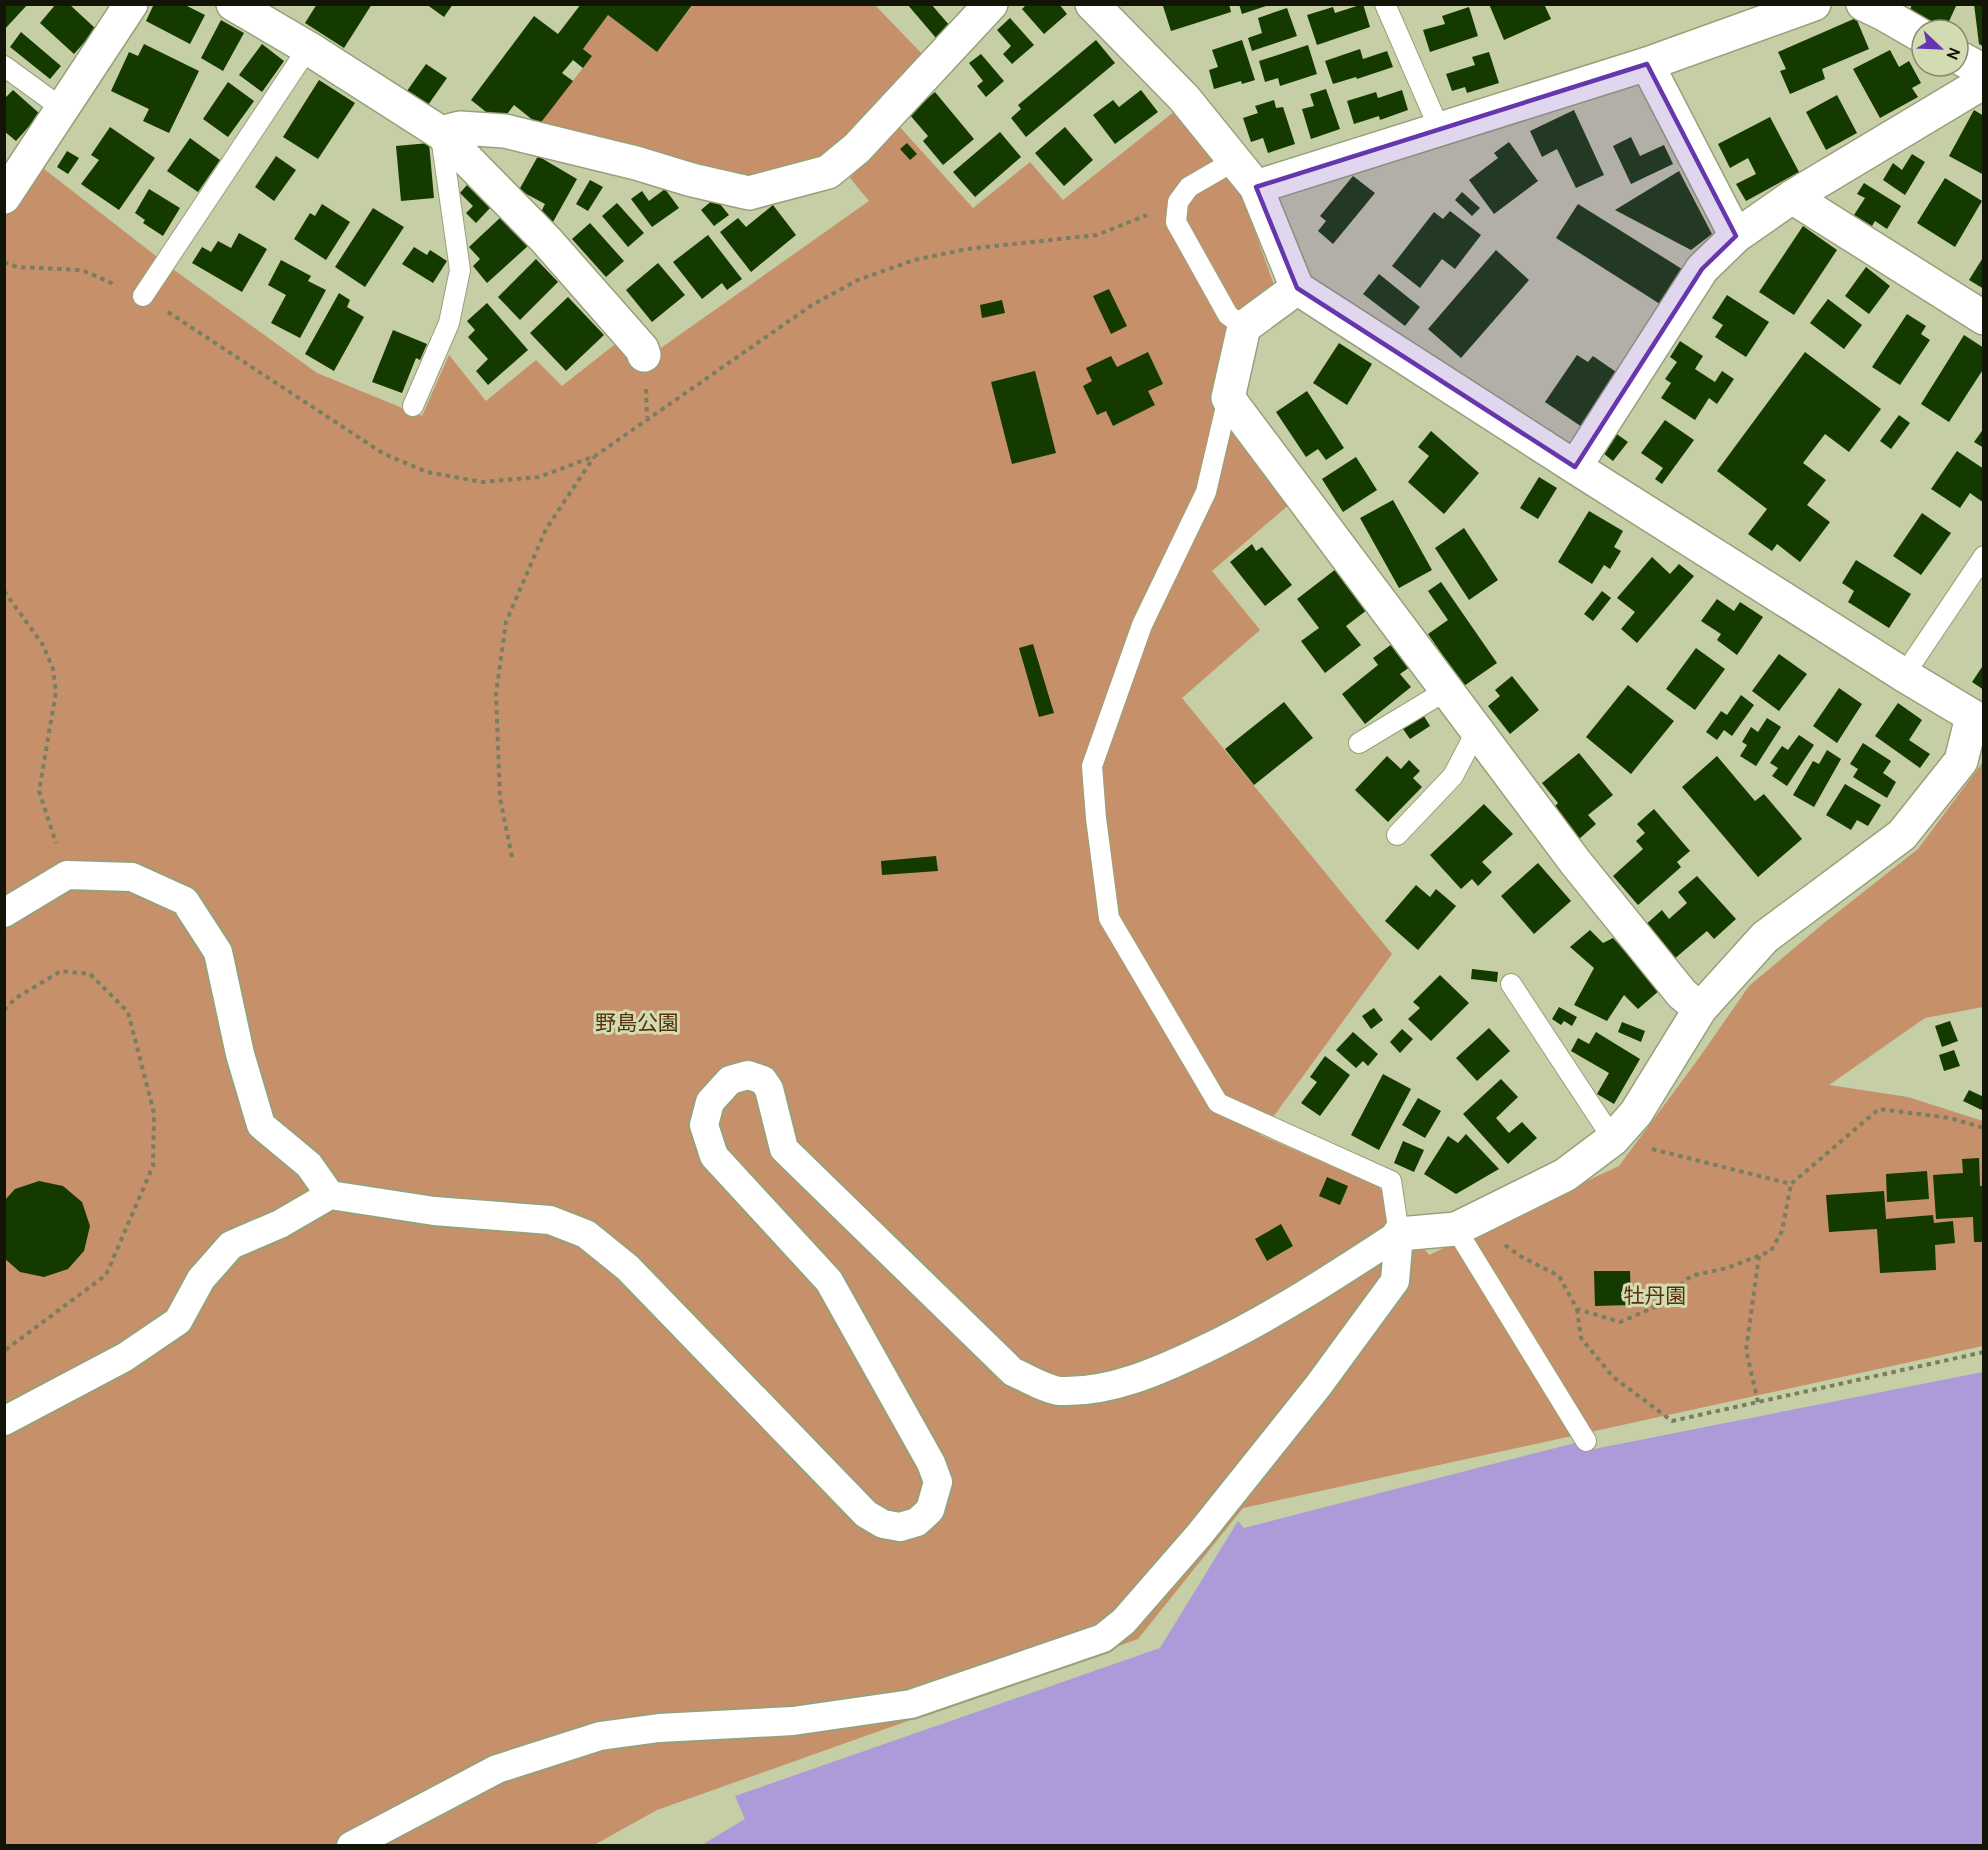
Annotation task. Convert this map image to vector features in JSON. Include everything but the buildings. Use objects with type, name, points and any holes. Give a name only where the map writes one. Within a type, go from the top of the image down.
[{"type":"street","points":[[4,197],[131,4]]},
{"type":"street","points":[[233,4],[308,48],[441,133],[546,240],[642,349],[644,355]]},
{"type":"street","points":[[441,133],[460,128],[504,131],[749,193],[767,189],[828,172],[850,154],[991,4]]},
{"type":"street","points":[[4,1421],[125,1357],[178,1321],[201,1279],[231,1245],[280,1224],[330,1195],[434,1211],[550,1220],[586,1234],[628,1268],[866,1514],[884,1524],[900,1527],[917,1522],[930,1510],[938,1482],[931,1463],[829,1281],[714,1156],[704,1125],[710,1102],[730,1080],[748,1075],[763,1080],[769,1089],[784,1149],[1013,1372],[1058,1391],[1102,1387],[1155,1373],[1231,1337],[1315,1290],[1399,1234],[1465,1224],[1565,1175],[1613,1139],[1636,1113],[1700,1009],[1765,937],[1902,835],[1961,761],[1978,720],[1297,288],[1256,188],[1184,98],[1092,4]]},
{"type":"street","points":[[1256,188],[1439,128],[1647,64],[1814,4]]},
{"type":"street","points":[[1863,4],[1910,29]]},
{"type":"street","points":[[1647,64],[1737,236]]},
{"type":"street","points":[[1575,466],[1702,269],[1737,236],[1792,197],[1983,82]]},
{"type":"street","points":[[1792,197],[1983,318]]},
{"type":"street","points":[[1297,288],[1244,327],[1228,398],[1583,872],[1682,994],[1700,1009]]},
{"type":"street","points":[[4,913],[67,875],[132,877],[185,901],[218,952],[240,1054],[261,1125],[309,1165],[330,1195]]},
{"type":"street","points":[[351,1845],[497,1769],[600,1736],[659,1728],[793,1721],[911,1704],[1103,1638],[1124,1621],[1199,1535],[1318,1386],[1395,1281],[1399,1234]]},
{"type":"lane","points":[[1385,4],[1439,128]]},
{"type":"lane","points":[[143,296],[308,48]]},
{"type":"lane","points":[[4,66],[63,109]]},
{"type":"lane","points":[[413,406],[449,323],[460,270],[441,133]]},
{"type":"lane","points":[[1234,161],[1189,187],[1178,202],[1176,222],[1228,315],[1244,327]]},
{"type":"lane","points":[[1228,398],[1206,492],[1142,625],[1092,766],[1096,818],[1109,918],[1218,1103],[1391,1181],[1399,1234]]},
{"type":"lane","points":[[1904,675],[1983,556]]},
{"type":"lane","points":[[1359,743],[1447,690]]},
{"type":"lane","points":[[1397,835],[1453,776],[1477,730]]},
{"type":"lane","points":[[1511,984],[1613,1139]]},
{"type":"lane","points":[[1465,1224],[1586,1441]]},
{"type":"path","points":[[512,857],[500,798],[496,694],[506,622],[546,529],[594,456]]},
{"type":"path","points":[[4,591],[43,645],[53,669],[56,692],[39,791],[67,875]]},
{"type":"path","points":[[4,1010],[15,998],[61,971],[90,974],[128,1012],[154,1113],[153,1166],[106,1275],[4,1352]]},
{"type":"path","points":[[1577,1309],[1620,1322],[1655,1307],[1691,1276],[1727,1268],[1771,1251],[1782,1231],[1791,1184],[1879,1109],[1950,1118],[1983,1128]]},
{"type":"path","points":[[1613,1139],[1791,1184]]},
{"type":"path","points":[[1465,1224],[1559,1276],[1577,1309],[1581,1338],[1613,1377],[1672,1421],[1983,1352]]},
{"type":"path","points":[[1758,1402],[1746,1350],[1760,1255]]},
{"type":"highlighted area","points":[[1647,64],[1736,236],[1702,269],[1575,467],[1297,288],[1256,187]]},
{"type":"green space","points":[[693,5],[875,5],[922,54],[839,152],[759,180],[539,125],[592,56],[583,49],[608,15],[657,52]]},
{"type":"green space","name":"野島公園","points":[[1175,111],[1242,196],[1274,285],[1238,311],[1218,407],[1291,503],[1212,571],[1260,630],[1182,698],[1392,954],[1260,1135],[1378,1186],[1429,1255],[1619,1166],[1749,986],[1918,849],[1983,762],[1983,1007],[1925,1018],[1829,1085],[1908,1097],[1983,1121],[1983,1346],[1243,1508],[1138,1639],[657,1810],[594,1845],[5,1846],[4,214],[39,165],[174,270],[317,373],[422,416],[449,355],[486,401],[536,360],[562,386],[623,338],[651,355],[869,201],[850,178],[898,125],[973,208],[1030,162],[1063,200]]},
{"type":"shaded area","points":[[1983,1372],[1983,1845],[700,1846],[745,1819],[735,1796],[1160,1648],[1238,1521],[1244,1528],[1579,1442],[1584,1451]]},
{"type":"park label","name":"牡丹園","points":[[1655,1295]]}]
